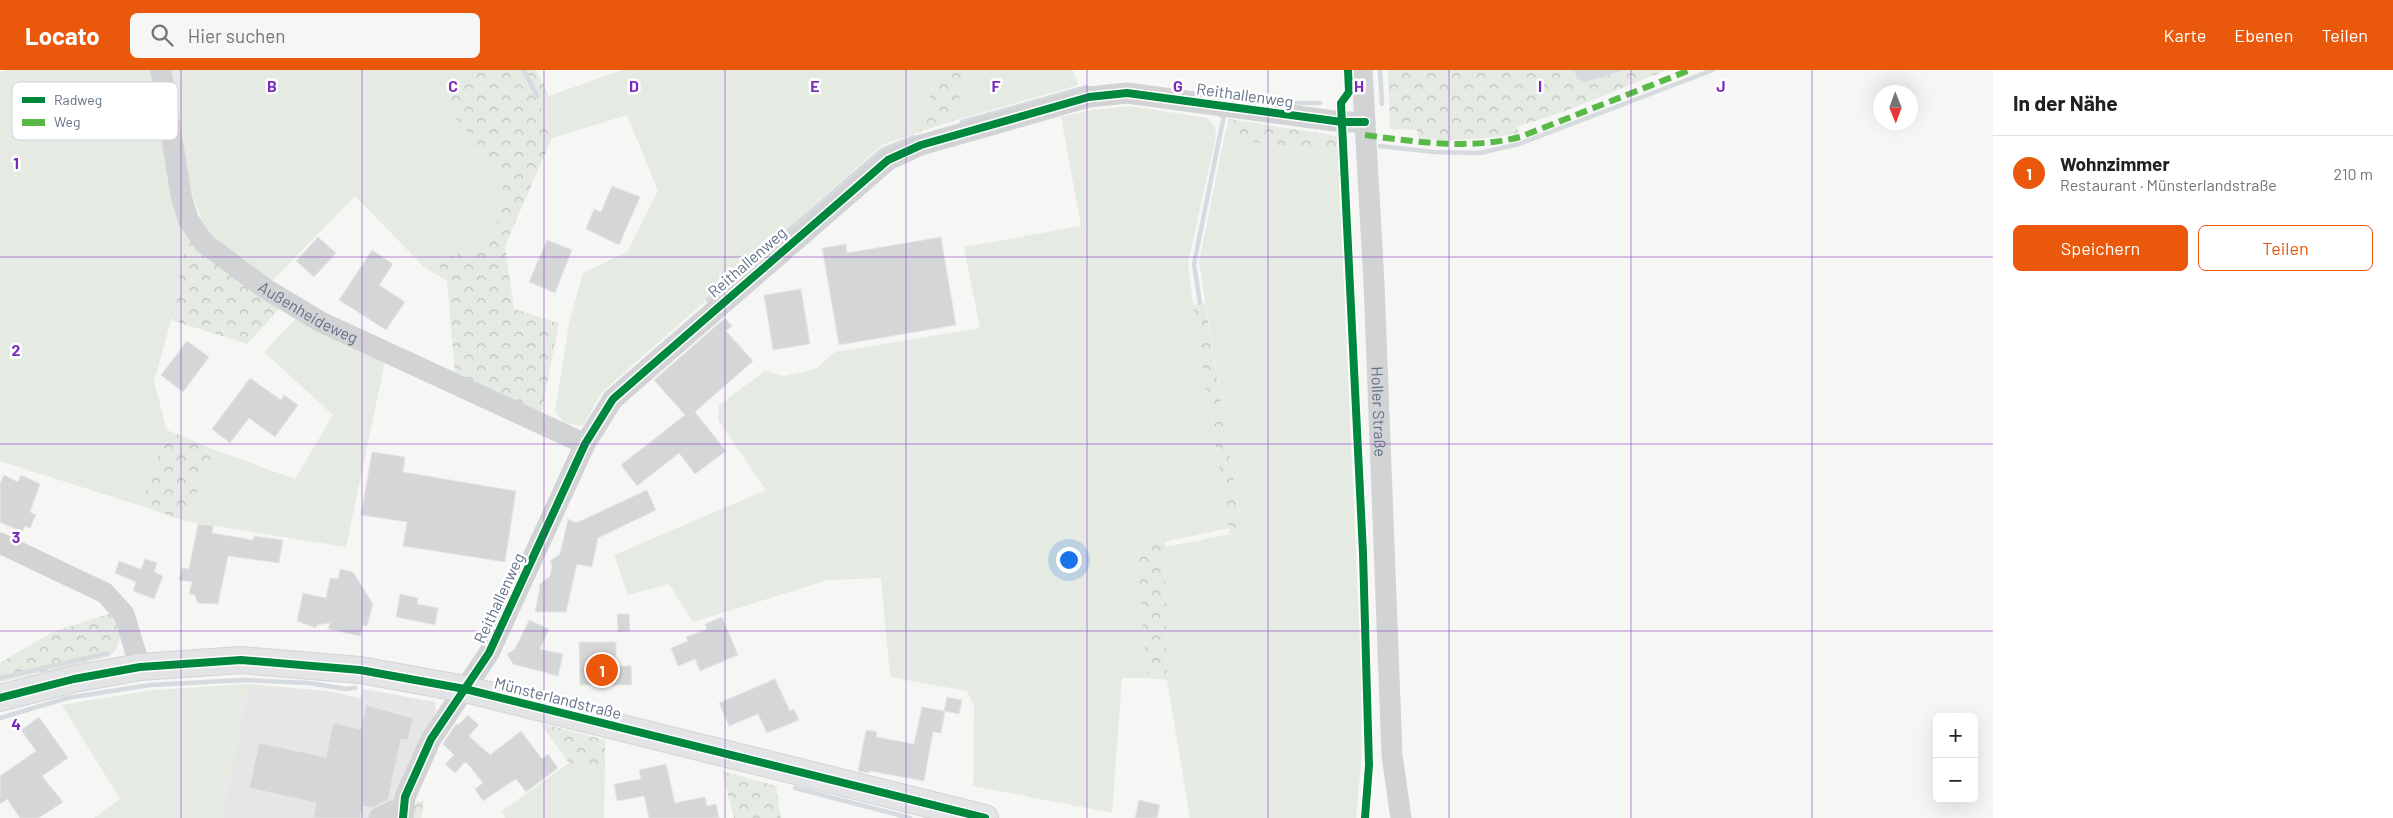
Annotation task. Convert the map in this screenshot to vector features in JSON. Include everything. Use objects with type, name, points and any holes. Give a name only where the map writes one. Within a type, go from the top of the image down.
[{"type":"main road","name":"Münsterlandstraße","points":[[0,698],[74,679],[140,667],[241,660],[360,670],[465,689],[985,818]]},
{"type":"street","name":"Holler Straße","points":[[1362,70],[1374,283],[1392,755],[1401,818]]},
{"type":"street","name":"Reithallenweg","points":[[403,814],[405,797],[431,739],[488,654],[585,444],[613,399],[888,160],[920,145],[1089,97],[1127,93],[1342,122],[1365,122]]},
{"type":"street","name":"Außenheideweg","points":[[172,140],[181,195],[188,219],[204,243],[266,289],[321,322],[585,444]]},
{"type":"street","points":[[0,543],[105,593],[124,614],[140,667]]},
{"type":"street","name":"Holler Straße","points":[[1386,818],[1392,755]]},
{"type":"street","points":[[379,818],[393,811],[403,814]]},
{"type":"shaded area","points":[[1574,70],[1624,70],[1585,82],[1577,79]]},
{"type":"shaded area","points":[[249,684],[327,691],[361,698],[363,689],[435,702],[436,710],[398,795],[392,818],[222,818]]},
{"type":"green space","points":[[9,70],[152,70],[155,82],[12,82],[12,140],[167,140],[188,235],[171,320],[154,382],[167,430],[141,506],[0,461],[0,72]]},
{"type":"green space","points":[[172,70],[474,70],[438,95],[504,180],[494,240],[424,267],[355,196],[269,284],[208,236],[192,194],[182,150],[178,118],[178,82],[174,82]]},
{"type":"green space","points":[[474,70],[536,70],[549,96],[538,100],[552,138],[505,246],[514,309],[559,323],[541,414],[455,375],[447,281],[424,267],[494,240],[504,180],[438,95]]},
{"type":"green space","points":[[622,70],[938,70],[919,132],[882,145],[601,393],[583,426],[564,423],[555,411],[569,323],[583,273],[628,251],[658,191],[627,115],[552,138],[538,100]]},
{"type":"green space","points":[[938,70],[967,70],[953,121],[919,132]]},
{"type":"green space","points":[[967,70],[1073,70],[1078,85],[953,121]]},
{"type":"green space","points":[[1388,70],[1667,70],[1565,111],[1517,127],[1519,133],[1482,139],[1444,140],[1419,139],[1417,130],[1390,129]]},
{"type":"green space","points":[[1130,106],[1208,118],[1215,127],[1216,136],[1188,263],[1229,528],[1137,548],[1147,678],[1122,678],[1112,813],[973,786],[974,706],[967,691],[890,677],[881,578],[828,580],[693,622],[669,584],[628,595],[614,555],[766,490],[718,420],[719,405],[765,371],[784,376],[816,369],[835,352],[980,328],[964,247],[1081,226],[1061,117],[1091,110]]},
{"type":"green space","points":[[1229,119],[1337,136],[1338,155],[1224,138]]},
{"type":"green space","points":[[1224,138],[1338,155],[1362,686],[1361,764],[1356,818],[1190,818],[1167,680],[1165,547],[1242,532],[1199,262]]},
{"type":"green space","points":[[188,235],[283,305],[247,344],[171,320]]},
{"type":"green space","points":[[1205,303],[1242,532],[1230,534],[1193,305]]},
{"type":"green space","points":[[298,316],[386,357],[346,547],[185,521],[215,450],[295,479],[333,415],[264,352]]},
{"type":"green space","points":[[167,430],[215,450],[185,521],[141,506]]},
{"type":"green space","points":[[1165,541],[1167,680],[1147,678],[1137,548]]},
{"type":"green space","points":[[112,613],[120,636],[117,646],[109,657],[0,682],[0,663],[55,631]]},
{"type":"green space","points":[[249,684],[222,818],[94,818],[120,799],[62,705],[153,690]]},
{"type":"green space","points":[[540,723],[605,740],[605,770],[569,763]]},
{"type":"green space","points":[[569,763],[605,770],[604,818],[505,818],[502,811]]},
{"type":"green space","points":[[722,771],[776,786],[781,818],[734,818]]},
{"type":"green space","points":[[424,801],[421,818],[410,818],[416,802]]},
{"type":"building","points":[[612,186],[640,197],[619,245],[586,229],[594,209],[601,212]]},
{"type":"building","points":[[318,237],[336,253],[314,277],[296,261]]},
{"type":"building","points":[[941,237],[956,325],[839,345],[822,248],[846,244],[847,253]]},
{"type":"building","points":[[547,240],[572,250],[555,293],[529,282]]},
{"type":"building","points":[[372,250],[393,264],[379,285],[405,302],[386,330],[339,300]]},
{"type":"building","points":[[801,289],[810,344],[773,350],[764,295]]},
{"type":"building","points":[[725,318],[732,326],[726,331],[753,361],[695,412],[726,451],[695,474],[679,453],[637,486],[621,465],[685,415],[654,380]]},
{"type":"building","points":[[187,341],[209,357],[183,392],[161,375]]},
{"type":"building","points":[[250,378],[281,400],[284,395],[298,405],[275,437],[249,418],[230,443],[212,429]]},
{"type":"building","points":[[372,452],[405,457],[403,472],[516,491],[505,562],[403,546],[407,522],[361,515]]},
{"type":"building","points":[[4,475],[18,482],[21,475],[40,484],[30,512],[36,515],[30,528],[25,526],[22,532],[0,522],[0,483]]},
{"type":"building","points":[[647,490],[656,510],[598,538],[592,567],[577,564],[566,612],[535,612],[539,585],[550,576],[552,565],[550,561],[560,554],[568,519],[576,523]]},
{"type":"building","points":[[198,524],[213,526],[212,533],[253,540],[254,536],[283,540],[279,563],[228,556],[218,604],[197,603],[195,595],[189,594],[192,582],[179,580],[182,568],[189,569]]},
{"type":"building","points":[[145,559],[157,563],[154,572],[163,576],[154,599],[133,591],[136,582],[115,573],[119,561],[141,569]]},
{"type":"building","points":[[340,569],[353,572],[373,604],[367,626],[363,625],[360,636],[328,629],[330,623],[317,625],[316,628],[297,621],[303,593],[326,598],[330,578],[338,579]]},
{"type":"building","points":[[400,594],[418,598],[417,604],[438,608],[435,625],[396,617]]},
{"type":"building","points":[[617,614],[629,614],[630,631],[618,632]]},
{"type":"building","points":[[722,617],[738,655],[700,671],[695,659],[678,666],[671,648],[688,641],[686,637],[707,629],[705,624]]},
{"type":"building","points":[[529,620],[549,629],[540,649],[563,654],[558,676],[513,664],[507,654],[515,649]]},
{"type":"building","points":[[579,642],[616,642],[616,666],[631,666],[632,685],[580,685]]},
{"type":"building","points":[[775,679],[790,711],[794,709],[799,720],[767,733],[758,714],[729,726],[719,703]]},
{"type":"building","points":[[947,697],[962,700],[959,714],[944,711]]},
{"type":"building","points":[[366,705],[413,718],[408,740],[401,739],[388,800],[372,808],[363,806],[360,818],[313,818],[316,803],[249,788],[259,743],[326,757],[333,723],[361,729]]},
{"type":"building","points":[[922,707],[945,711],[941,733],[933,732],[924,781],[870,771],[869,773],[858,771],[866,730],[877,732],[876,737],[914,744]]},
{"type":"building","points":[[468,715],[479,725],[469,736],[490,755],[521,731],[542,759],[548,754],[558,768],[526,792],[516,779],[483,801],[475,789],[483,783],[467,763],[464,763],[455,773],[445,764],[454,755],[443,744],[456,724],[458,725]]},
{"type":"building","points":[[39,717],[68,758],[42,776],[63,802],[39,818],[20,818],[7,799],[0,804],[0,776],[36,751],[21,730]]},
{"type":"building","points":[[666,764],[675,803],[705,797],[707,806],[716,804],[719,818],[649,818],[644,796],[617,801],[614,784],[641,779],[639,770]]},
{"type":"building","points":[[1139,800],[1160,805],[1157,818],[1135,818]]},
{"type":"waterway","points":[[524,70],[537,96]]},
{"type":"waterway","points":[[1380,70],[1382,104]]},
{"type":"waterway","points":[[1380,146],[1434,152],[1480,153],[1519,144],[1713,70]]},
{"type":"waterway","points":[[962,122],[1087,87]]},
{"type":"waterway","points":[[1281,103],[1320,103]]},
{"type":"waterway","points":[[1200,303],[1194,264],[1224,115],[1220,115]]},
{"type":"waterway","points":[[708,300],[882,150],[914,137]]},
{"type":"waterway","points":[[0,678],[108,653]]},
{"type":"waterway","points":[[0,718],[67,698],[150,685],[244,680],[309,683],[346,689],[355,688]]},
{"type":"waterway","points":[[795,788],[910,818]]},
{"type":"marked path","points":[[1365,135],[1442,144],[1501,141],[1520,137],[1690,70]]},
{"type":"cycle path","points":[[1348,70],[1349,92],[1341,103],[1363,553],[1369,765],[1365,818]]},
{"type":"cycle path","points":[[403,818],[405,797],[431,739],[489,653],[585,444],[613,399],[888,160],[921,145],[1089,97],[1127,93],[1342,122],[1365,122]]},
{"type":"cycle path","points":[[0,698],[74,679],[140,667],[241,660],[360,670],[465,689],[985,818]]},
{"type":"place","name":"Wohnzimmer","points":[[602,670]]}]
